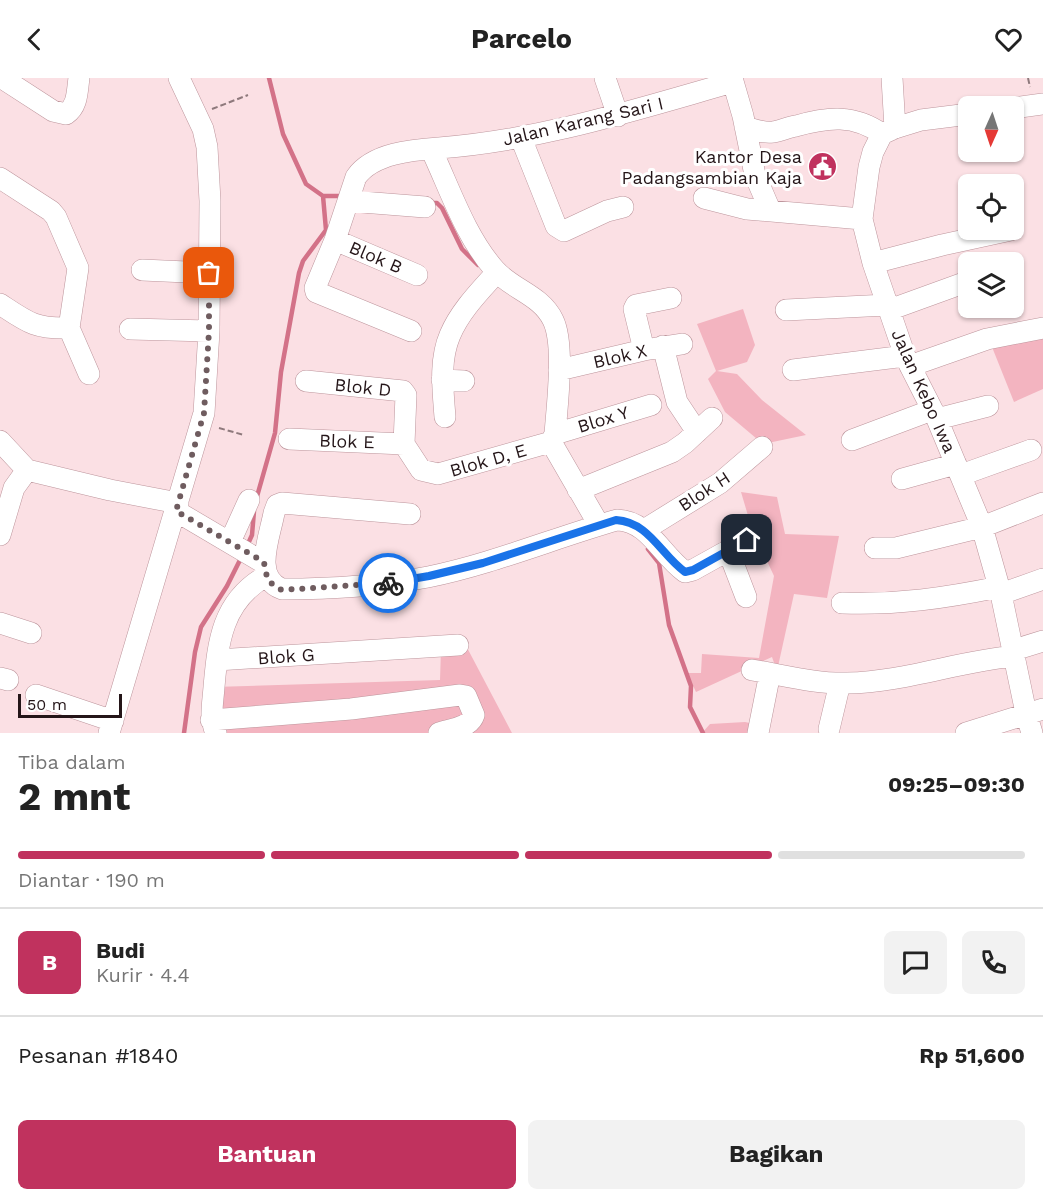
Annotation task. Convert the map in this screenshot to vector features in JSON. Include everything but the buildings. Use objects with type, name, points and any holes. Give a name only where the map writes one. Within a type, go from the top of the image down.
[{"type":"street","points":[[2,78],[53,111],[66,114],[73,110],[76,104],[79,78]]},
{"type":"street","points":[[36,695],[111,727],[201,423],[206,391],[209,331],[210,201],[207,147],[203,129],[179,78]]},
{"type":"street","points":[[605,78],[618,116]]},
{"type":"street","points":[[889,131],[892,78]]},
{"type":"street","points":[[732,80],[755,176],[770,210]]},
{"type":"street","name":"Jalan Karang Sari I","points":[[411,331],[316,292],[315,288],[335,240],[356,177],[362,168],[393,155],[431,148],[521,138],[618,116],[732,80]]},
{"type":"street","points":[[1024,107],[1043,104]]},
{"type":"street","points":[[745,127],[774,132],[822,120],[839,119],[868,124],[889,131],[921,120],[958,115]]},
{"type":"street","name":"Jalan Kebo Iwa","points":[[889,131],[873,152],[862,219],[873,263],[908,361],[959,470],[982,527],[1034,719]]},
{"type":"street","points":[[521,138],[559,230],[564,231],[607,211],[623,207]]},
{"type":"street","points":[[431,148],[482,253],[496,272],[537,298],[554,321],[559,370],[553,438],[578,490],[599,525]]},
{"type":"street","points":[[0,178],[51,211],[75,257],[78,278],[69,328],[89,374]]},
{"type":"street","points":[[704,198],[715,203],[747,209],[862,219]]},
{"type":"street","points":[[349,201],[425,207]]},
{"type":"street","name":"Blok B","points":[[335,240],[417,275]]},
{"type":"street","points":[[873,263],[964,240]]},
{"type":"street","points":[[142,270],[209,273]]},
{"type":"street","points":[[445,417],[442,380],[449,336],[460,317],[496,272]]},
{"type":"street","points":[[786,310],[888,308],[958,285]]},
{"type":"street","points":[[578,490],[672,452],[705,425],[677,402],[663,346],[634,309],[636,305],[671,298]]},
{"type":"street","points":[[0,304],[35,326],[46,329],[69,328]]},
{"type":"street","points":[[793,370],[908,361],[987,339],[1043,328]]},
{"type":"street","points":[[130,329],[209,331]]},
{"type":"street","name":"Blok X","points":[[559,370],[663,346]]},
{"type":"street","points":[[442,380],[464,381]]},
{"type":"street","name":"Blok D","points":[[306,381],[404,391],[406,395],[404,444]]},
{"type":"street","name":"Blox Y","points":[[553,438],[651,405]]},
{"type":"street","points":[[852,440],[934,415],[988,406]]},
{"type":"street","name":"Blok D, E","points":[[404,444],[421,470],[438,474],[455,471],[553,438]]},
{"type":"street","name":"Blok E","points":[[289,439],[404,444]]},
{"type":"street","points":[[0,441],[27,470],[177,507],[252,558],[274,586],[282,590],[395,582],[429,576],[483,563],[616,520],[627,520],[644,530],[685,572],[693,570],[747,540]]},
{"type":"street","name":"Blok H","points":[[644,530],[720,483],[762,447]]},
{"type":"street","points":[[902,479],[959,470],[1031,450]]},
{"type":"street","points":[[0,535],[14,488],[27,470]]},
{"type":"street","points":[[249,500],[254,583],[233,606],[223,625],[217,660],[214,727],[466,696],[474,715],[472,720],[466,725],[439,733]]},
{"type":"street","points":[[252,558],[277,505],[282,503],[410,514]]},
{"type":"street","points":[[875,548],[904,546],[982,527],[1043,503]]},
{"type":"street","points":[[728,550],[746,597]]},
{"type":"street","points":[[842,603],[880,605],[919,602],[1000,590],[1043,579]]},
{"type":"street","points":[[0,623],[31,633]]},
{"type":"street","points":[[758,733],[761,671],[840,683],[884,679],[1015,653],[1043,641]]},
{"type":"street","name":"Blok G","points":[[217,660],[458,645]]},
{"type":"street","points":[[829,729],[840,683]]},
{"type":"street","points":[[966,733],[1034,719]]},
{"type":"path","points":[[197,115],[248,95]]},
{"type":"path","points":[[201,423],[244,435]]},
{"type":"shaded area","points":[[743,309],[755,345],[747,362],[717,371],[737,374],[762,400],[806,435],[763,444],[725,412],[708,379],[716,371],[697,324]]},
{"type":"shaded area","points":[[1043,324],[1043,389],[1014,402],[990,342]]},
{"type":"shaded area","points":[[741,492],[777,497],[785,534],[839,536],[827,598],[794,594],[777,671],[772,657],[696,692],[687,673],[701,673],[702,654],[759,658],[774,576],[752,529]]},
{"type":"shaded area","points":[[463,640],[512,733],[205,733],[213,687],[440,680],[441,649]]},
{"type":"shaded area","points":[[745,722],[764,726],[760,733],[702,733],[710,724]]},
{"type":"waterway","points":[[269,78],[283,134],[306,184],[323,196],[345,196]]},
{"type":"waterway","points":[[256,500],[275,433],[281,372],[299,273],[303,261],[326,230],[323,196]]},
{"type":"waterway","points":[[431,203],[437,203],[442,208],[462,249],[478,265]]},
{"type":"waterway","points":[[247,546],[252,535],[254,511]]},
{"type":"waterway","points":[[648,549],[659,563],[669,625],[691,686],[690,707],[703,733]]},
{"type":"waterway","points":[[184,733],[195,652],[201,627],[227,586],[242,556]]},
{"type":"way so far","points":[[209,273],[209,331],[204,413],[176,511],[264,562],[268,582],[282,590],[388,583]]},
{"type":"place","name":"Kantor Desa Padangsambian Kaja","points":[[823,166]]},
{"type":"route","points":[[388,583],[483,563],[616,520],[627,520],[644,530],[685,572],[693,570],[747,540]]}]
